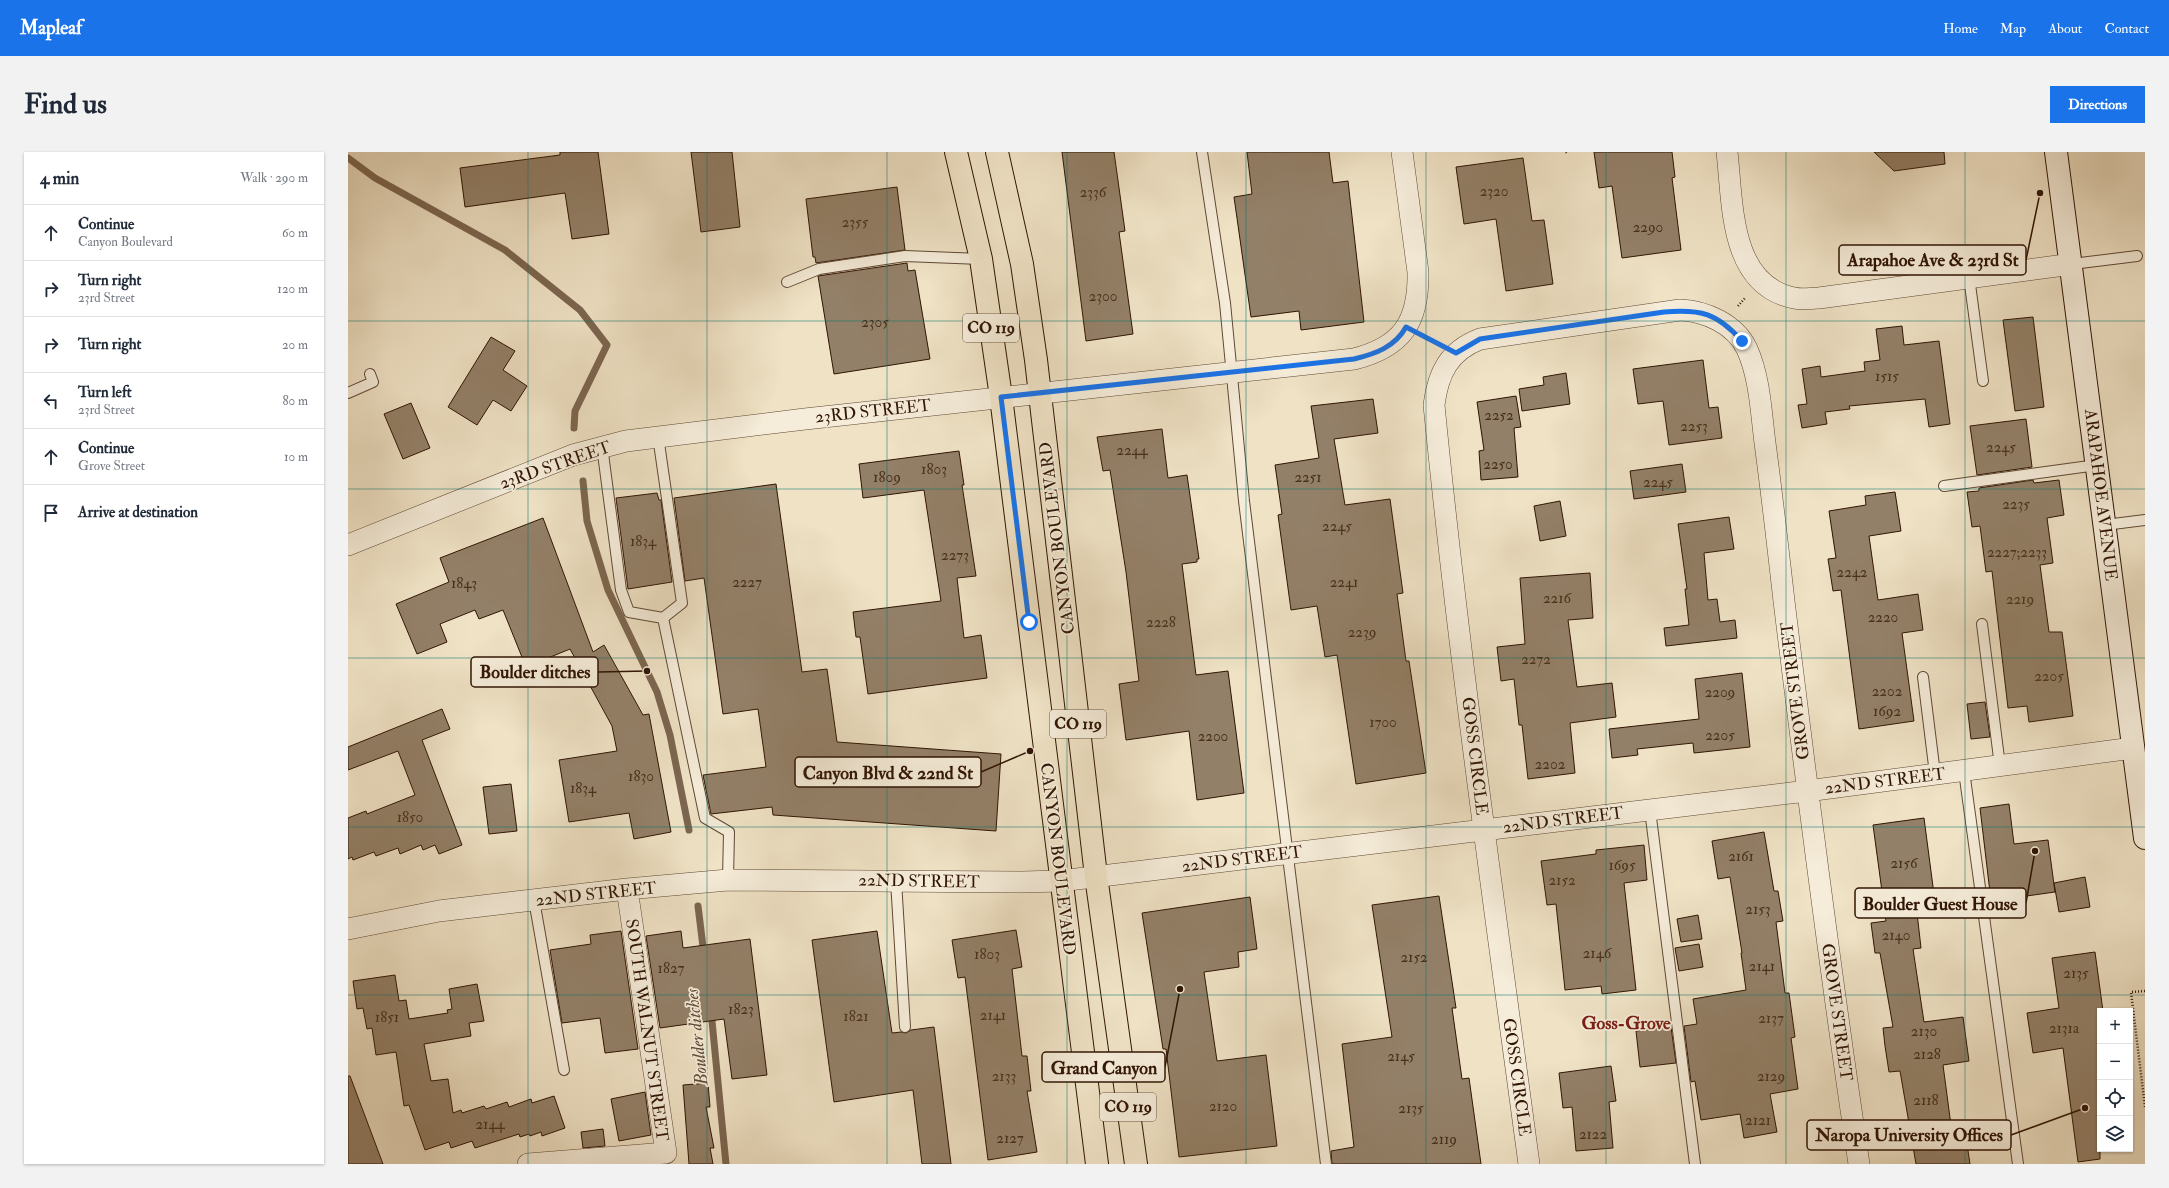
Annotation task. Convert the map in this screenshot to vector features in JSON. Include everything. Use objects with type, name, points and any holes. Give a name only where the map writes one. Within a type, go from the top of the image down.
[{"type":"main road","name":"CANYON BOULEVARD","points":[[956,152],[981,260],[1001,397],[1060,880],[1097,1164]]},
{"type":"main road","name":"CANYON BOULEVARD","points":[[997,152],[1022,264],[1040,393],[1096,876],[1136,1164]]},
{"type":"main road","name":"ARAPAHOE AVENUE","points":[[2056,152],[2072,264],[2105,525],[2138,756],[2145,838]]},
{"type":"street","points":[[1402,152],[1418,272],[1418,289],[1411,318],[1406,327]]},
{"type":"street","points":[[1727,152],[1741,249],[1750,268],[1760,281],[1779,294],[1802,299],[1819,298],[2072,264]]},
{"type":"street","points":[[1456,353],[1480,339],[1664,312],[1701,312],[1713,316],[1723,324]]},
{"type":"street","name":"GROVE STREET","points":[[1723,324],[1732,330],[1747,348],[1760,402],[1807,791],[1859,1164]]},
{"type":"street","name":"23RD STREET","points":[[348,545],[573,455],[602,446],[658,436],[1354,359],[1375,354],[1401,335],[1406,327]]},
{"type":"street","name":"GOSS CIRCLE","points":[[1456,353],[1440,373],[1434,405],[1446,521],[1484,830],[1529,1164]]},
{"type":"street","name":"22ND STREET","points":[[348,928],[439,911],[627,889],[728,880],[1022,882],[1060,880],[1807,791],[2000,766],[2138,756]]},
{"type":"street","name":"SOUTH WALNUT STREET","points":[[528,1164],[666,1153],[627,889]]},
{"type":"lane","points":[[1202,152],[1233,372],[1244,501],[1326,1164]]},
{"type":"lane","points":[[787,282],[819,269],[905,256],[981,260]]},
{"type":"lane","points":[[2072,264],[2137,256]]},
{"type":"lane","points":[[1969,277],[1983,381]]},
{"type":"lane","points":[[348,393],[373,382],[370,374]]},
{"type":"lane","points":[[602,446],[621,590],[629,612],[663,618],[682,604],[658,436]]},
{"type":"lane","points":[[1944,486],[2097,465]]},
{"type":"lane","points":[[2105,525],[2145,520]]},
{"type":"lane","points":[[663,618],[705,818],[729,832],[728,880]]},
{"type":"lane","points":[[1982,624],[2000,766]]},
{"type":"lane","points":[[1923,677],[1935,774]]},
{"type":"lane","points":[[1964,771],[2018,1164]]},
{"type":"lane","points":[[1650,810],[1695,1164]]},
{"type":"lane","points":[[896,881],[905,1027]]},
{"type":"lane","points":[[534,900],[553,1020],[564,1070]]},
{"type":"path","points":[[1723,324],[1760,281]]},
{"type":"path","points":[[1406,327],[1456,353]]},
{"type":"path","points":[[2145,991],[2132,992],[2145,1107]]},
{"type":"building","points":[[560,152],[598,152],[609,234],[572,239],[565,193],[465,207],[460,168],[560,155]]},
{"type":"building","points":[[691,152],[732,152],[740,227],[701,232]]},
{"type":"building","points":[[1062,152],[1114,152],[1125,231],[1119,232],[1133,334],[1086,341]]},
{"type":"building","points":[[1247,152],[1329,152],[1333,183],[1348,181],[1364,322],[1301,330],[1299,311],[1251,317],[1234,197],[1252,194]]},
{"type":"building","points":[[1594,152],[1672,152],[1675,177],[1672,178],[1681,250],[1622,258],[1612,186],[1599,188]]},
{"type":"building","points":[[1874,152],[1944,152],[1945,164],[1894,171]]},
{"type":"building","points":[[1523,158],[1532,221],[1544,220],[1553,284],[1506,291],[1496,219],[1464,224],[1456,167]]},
{"type":"building","points":[[897,187],[905,250],[816,263],[815,257],[813,257],[806,199]]},
{"type":"building","points":[[907,263],[908,271],[915,270],[930,359],[834,374],[818,276]]},
{"type":"building","points":[[2033,317],[2044,407],[2015,411],[2003,320]]},
{"type":"building","points":[[1902,326],[1904,345],[1939,341],[1950,424],[1929,427],[1925,399],[1849,406],[1850,409],[1825,412],[1827,424],[1802,428],[1798,405],[1807,404],[1802,369],[1820,366],[1821,377],[1865,371],[1864,362],[1880,360],[1876,329]]},
{"type":"building","points":[[491,337],[515,351],[503,370],[527,386],[511,411],[493,400],[477,425],[448,407]]},
{"type":"building","points":[[1703,360],[1709,408],[1718,407],[1722,438],[1669,445],[1663,401],[1638,404],[1633,369]]},
{"type":"building","points":[[1566,373],[1570,404],[1522,411],[1519,389],[1544,385],[1543,377]]},
{"type":"building","points":[[1516,396],[1521,427],[1514,428],[1518,477],[1481,480],[1479,451],[1484,450],[1477,402]]},
{"type":"building","points":[[1373,399],[1378,433],[1334,439],[1345,505],[1390,499],[1403,593],[1397,594],[1406,661],[1409,661],[1426,773],[1356,784],[1337,655],[1325,657],[1317,606],[1291,610],[1278,515],[1282,514],[1275,465],[1319,458],[1311,406]]},
{"type":"building","points":[[411,403],[430,448],[403,459],[384,414]]},
{"type":"building","points":[[2026,419],[2032,467],[1977,475],[1970,426]]},
{"type":"building","points":[[1162,429],[1168,478],[1187,475],[1199,559],[1197,559],[1197,562],[1182,564],[1196,675],[1228,671],[1244,793],[1197,800],[1189,731],[1126,740],[1119,684],[1139,681],[1126,572],[1110,470],[1103,471],[1097,437]]},
{"type":"building","points":[[959,451],[964,485],[962,485],[976,576],[957,578],[964,638],[981,635],[987,678],[868,694],[860,637],[856,637],[853,612],[941,601],[924,490],[863,498],[859,464]]},
{"type":"building","points":[[1682,464],[1686,492],[1634,499],[1630,471]]},
{"type":"building","points":[[2033,480],[2034,483],[2059,480],[2064,515],[2047,518],[2053,563],[2040,565],[2049,632],[2062,632],[2073,716],[2029,722],[2027,706],[2008,708],[1992,571],[1986,572],[1980,526],[1972,527],[1967,492],[1979,491],[1979,488]]},
{"type":"building","points":[[776,484],[802,672],[827,669],[837,742],[1001,754],[996,831],[773,815],[772,807],[711,814],[703,775],[766,767],[758,709],[723,714],[704,578],[685,581],[674,498]]},
{"type":"building","points":[[1895,492],[1901,531],[1869,536],[1878,600],[1918,594],[1923,630],[1902,633],[1914,721],[1859,729],[1841,590],[1833,591],[1828,559],[1836,558],[1829,511],[1866,505],[1865,496]]},
{"type":"building","points":[[657,493],[659,500],[661,500],[672,582],[628,589],[616,498]]},
{"type":"building","points":[[1560,501],[1566,536],[1540,541],[1534,506]]},
{"type":"building","points":[[1729,517],[1734,549],[1704,553],[1708,600],[1717,599],[1720,622],[1735,620],[1737,638],[1666,646],[1664,628],[1689,625],[1685,589],[1687,589],[1678,524]]},
{"type":"building","points":[[543,518],[593,652],[604,645],[643,715],[649,714],[671,832],[634,839],[629,813],[569,822],[559,760],[617,751],[612,726],[570,649],[526,667],[503,610],[479,619],[475,610],[440,624],[447,642],[417,654],[396,604],[449,582],[440,558]]},
{"type":"building","points":[[1590,573],[1593,618],[1568,620],[1577,687],[1612,683],[1616,717],[1570,723],[1575,773],[1528,779],[1522,725],[1519,725],[1514,679],[1501,681],[1497,647],[1525,644],[1520,578]]},
{"type":"building","points":[[1742,673],[1750,747],[1694,753],[1693,743],[1637,749],[1638,755],[1612,758],[1609,729],[1699,719],[1695,679]]},
{"type":"building","points":[[1985,702],[1990,737],[1971,739],[1967,704]]},
{"type":"building","points":[[442,709],[450,729],[422,740],[462,845],[439,854],[435,845],[423,850],[421,845],[400,854],[398,848],[376,856],[374,852],[353,860],[352,857],[348,859],[348,818],[366,811],[367,814],[415,795],[398,751],[348,770],[348,747]]},
{"type":"building","points":[[511,784],[517,831],[489,834],[483,787]]},
{"type":"building","points":[[2009,804],[2014,844],[2048,840],[2055,892],[1991,901],[1980,808]]},
{"type":"building","points":[[1924,818],[1935,902],[1916,904],[1921,948],[1913,949],[1924,1022],[1963,1017],[1969,1061],[1943,1065],[1952,1133],[1965,1131],[1970,1164],[1916,1164],[1900,1071],[1889,1072],[1885,1046],[1883,1028],[1893,1027],[1880,953],[1875,953],[1871,923],[1886,921],[1873,825]]},
{"type":"building","points":[[1764,832],[1774,891],[1778,891],[1783,921],[1776,922],[1785,993],[1789,993],[1795,1037],[1791,1038],[1798,1089],[1770,1094],[1777,1132],[1744,1138],[1740,1114],[1701,1120],[1695,1081],[1691,1082],[1684,1026],[1697,1024],[1693,999],[1746,990],[1742,953],[1730,877],[1718,879],[1712,841]]},
{"type":"building","points":[[1644,845],[1647,880],[1624,883],[1636,990],[1602,994],[1601,986],[1565,990],[1556,904],[1547,905],[1541,861],[1596,854],[1596,850]]},
{"type":"building","points":[[2085,877],[2090,907],[2059,912],[2054,883]]},
{"type":"building","points":[[1439,896],[1456,1008],[1452,1008],[1462,1079],[1469,1078],[1481,1164],[1332,1164],[1331,1151],[1354,1147],[1342,1044],[1392,1037],[1372,905]]},
{"type":"building","points":[[1250,897],[1257,949],[1238,952],[1239,967],[1204,972],[1217,1061],[1266,1055],[1277,1146],[1179,1157],[1166,1049],[1163,1049],[1142,913]]},
{"type":"building","points":[[1698,915],[1702,939],[1681,942],[1677,919]]},
{"type":"building","points":[[1016,930],[1022,967],[1012,969],[1022,1056],[1027,1056],[1031,1091],[1027,1091],[1037,1152],[988,1160],[965,977],[958,978],[952,940]]},
{"type":"building","points":[[621,931],[638,1049],[605,1053],[600,1018],[562,1023],[550,950],[591,944],[590,935]]},
{"type":"building","points":[[681,931],[683,948],[750,939],[767,1075],[732,1079],[724,1019],[660,1028],[646,936]]},
{"type":"building","points":[[877,931],[892,1033],[906,1033],[911,1030],[934,1027],[951,1164],[922,1164],[913,1090],[834,1102],[812,940]]},
{"type":"building","points":[[1699,944],[1703,967],[1679,971],[1675,948]]},
{"type":"building","points":[[2095,952],[2103,1008],[2097,1008],[2097,1152],[2100,1152],[2100,1159],[2078,1162],[2063,1048],[2033,1053],[2027,1013],[2059,1008],[2052,958]]},
{"type":"building","points":[[395,975],[399,1001],[406,1000],[409,1019],[448,1013],[447,1010],[452,1009],[449,989],[477,984],[484,1021],[469,1023],[471,1036],[424,1044],[431,1081],[448,1079],[453,1113],[461,1110],[462,1113],[484,1106],[486,1109],[507,1102],[509,1107],[531,1099],[532,1103],[554,1096],[565,1128],[542,1136],[541,1132],[530,1136],[529,1134],[520,1137],[519,1134],[475,1148],[472,1141],[451,1148],[449,1142],[425,1150],[409,1105],[404,1106],[396,1052],[376,1055],[372,1028],[367,1029],[363,1008],[357,1009],[353,981]]},
{"type":"building","points":[[1671,1027],[1676,1063],[1640,1067],[1636,1031]]},
{"type":"building","points":[[1611,1066],[1616,1101],[1609,1102],[1613,1148],[1576,1151],[1572,1107],[1563,1108],[1559,1073]]},
{"type":"building","points":[[348,1076],[350,1076],[383,1164],[348,1164]]},
{"type":"building","points":[[708,1083],[710,1107],[706,1107],[714,1148],[710,1148],[713,1164],[689,1164],[683,1085]]},
{"type":"building","points":[[645,1092],[651,1135],[619,1141],[611,1099]]},
{"type":"building","points":[[603,1129],[605,1146],[583,1148],[581,1132]]},
{"type":"waterway","points":[[348,158],[375,178],[505,250],[580,310],[607,345],[575,411],[574,428]]},
{"type":"waterway","name":"Boulder ditches","points":[[583,481],[587,521],[608,590],[657,692],[670,735],[689,830]]},
{"type":"waterway","name":"Boulder ditches","points":[[698,906],[704,955]]},
{"type":"waterway","name":"Boulder ditches","points":[[711,1011],[726,1164]]},
{"type":"place","name":"Arapahoe Ave & 23rd St","points":[[2040,193]]},
{"type":"place","name":"Boulder ditches","points":[[647,671]]},
{"type":"place","name":"Canyon Blvd & 22nd St","points":[[1030,751]]},
{"type":"place","name":"Boulder Guest House","points":[[2035,851]]},
{"type":"place","name":"Grand Canyon","points":[[1180,989]]},
{"type":"place","name":"Naropa University Offices","points":[[2085,1108]]},
{"type":"district","name":"Goss-Grove","points":[[1626,1023]]},
{"type":"route","points":[[1029,622],[1001,397],[1354,359],[1375,354],[1391,344],[1401,335],[1406,327],[1456,353],[1480,339],[1588,322],[1680,310],[1691,310],[1713,316],[1732,330],[1742,341]]}]
